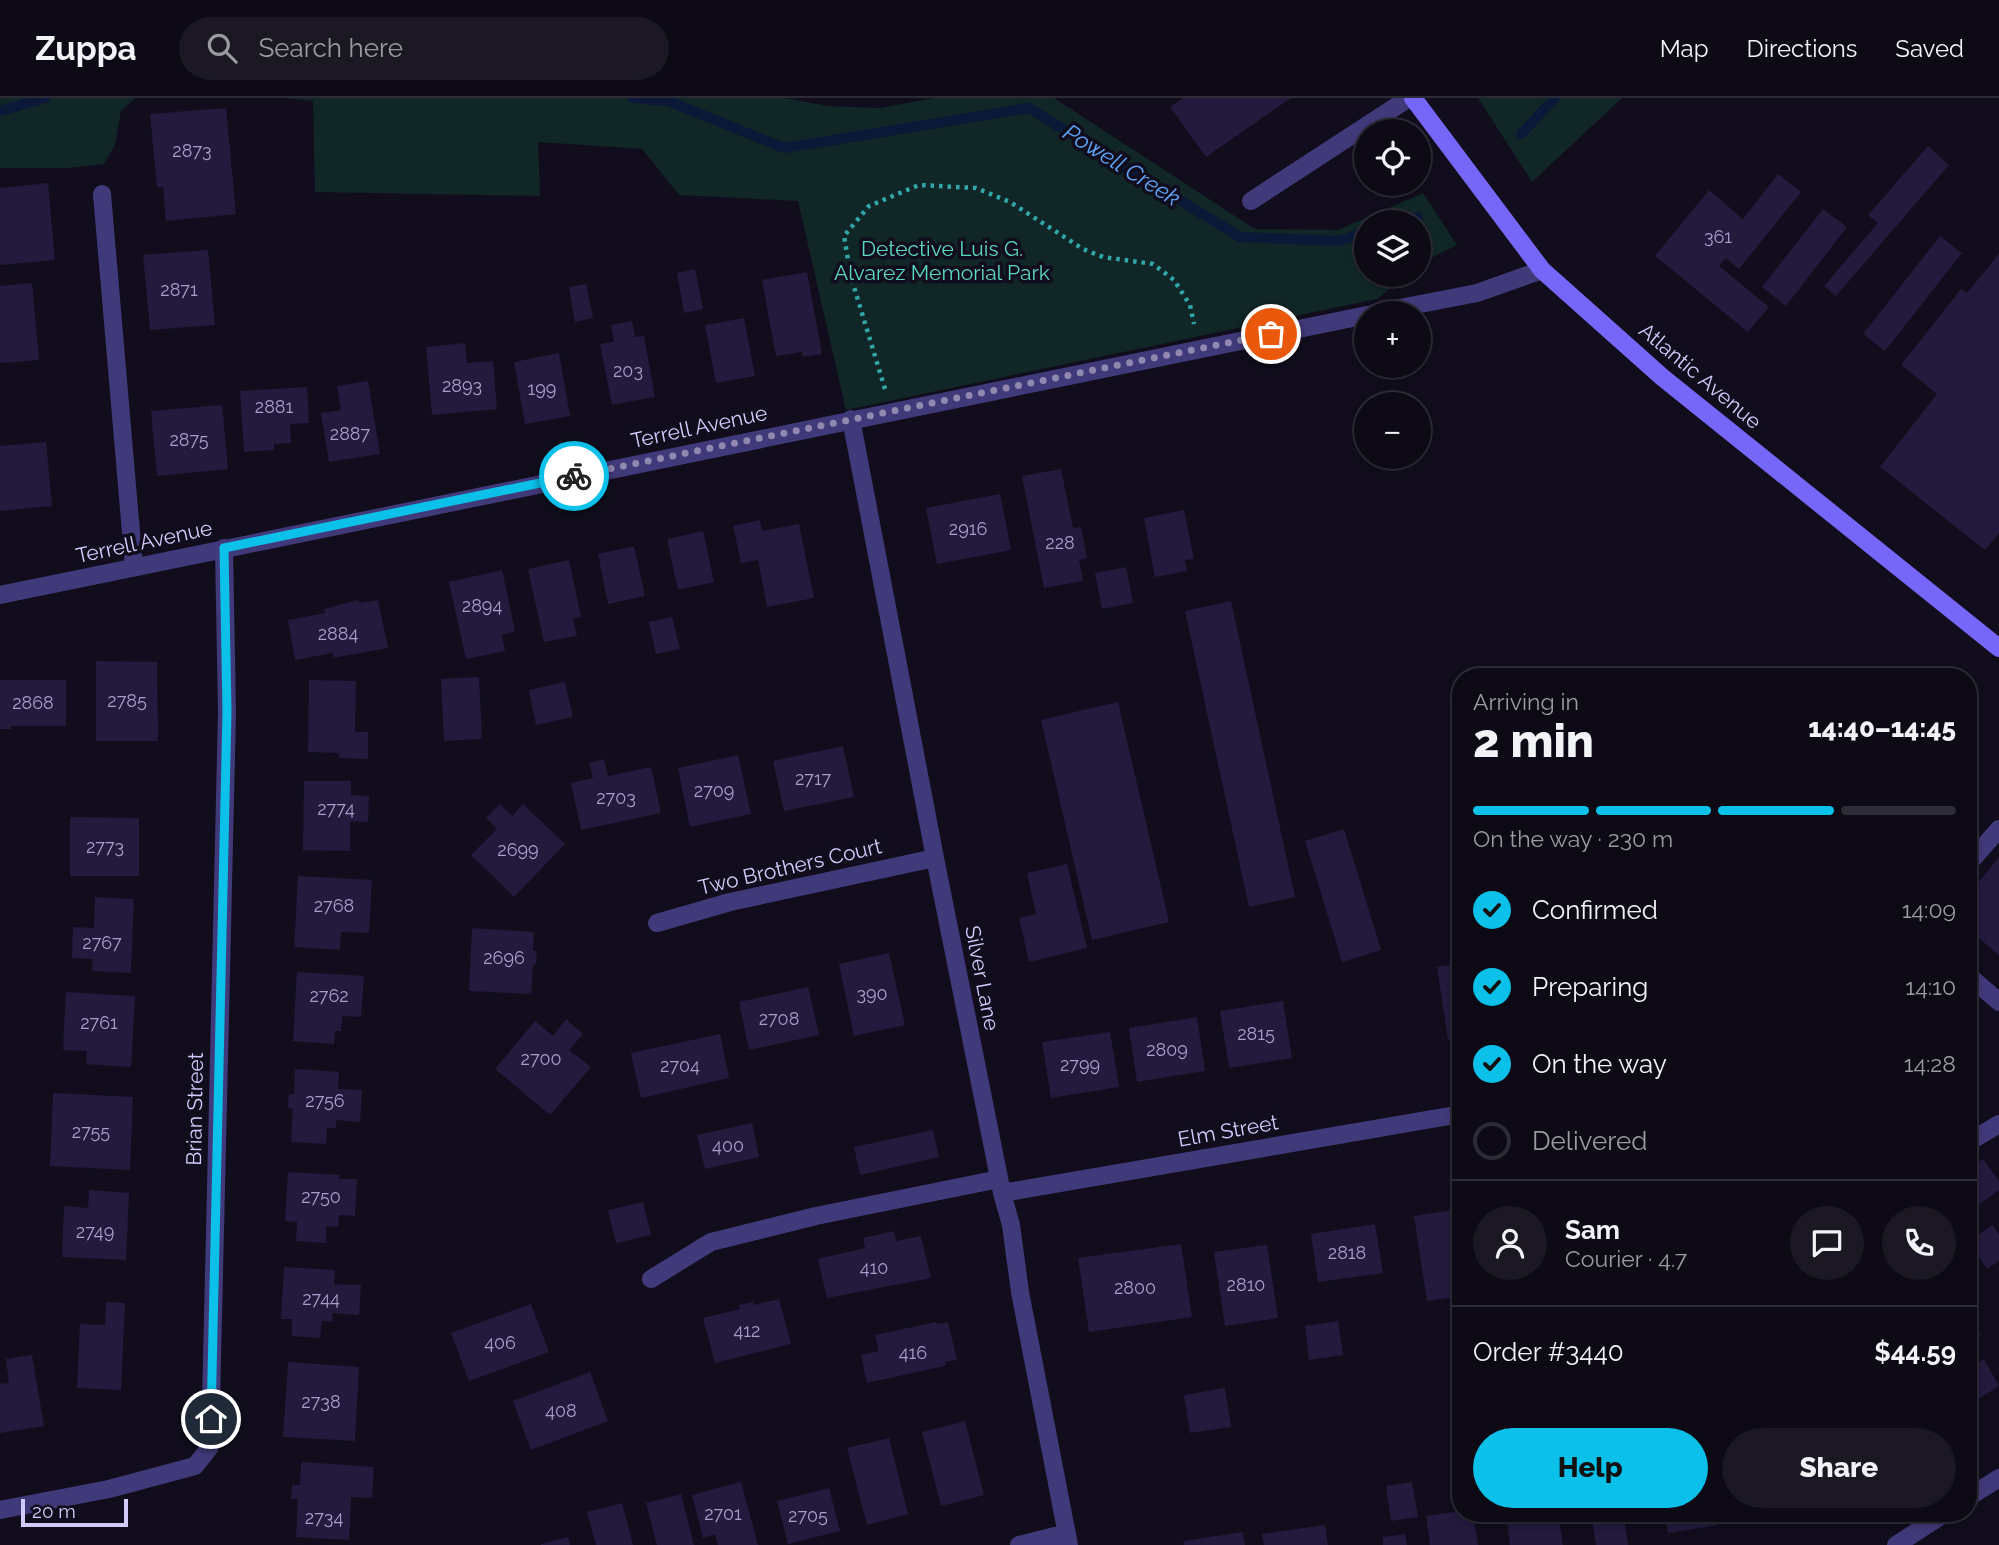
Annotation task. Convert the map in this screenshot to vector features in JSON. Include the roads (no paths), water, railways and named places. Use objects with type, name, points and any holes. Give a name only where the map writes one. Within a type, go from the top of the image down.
[{"type":"main road","name":"Atlantic Avenue","points":[[1411,98],[1542,270],[1662,377],[1999,648]]},
{"type":"street","points":[[1251,201],[1411,98]]},
{"type":"street","points":[[102,194],[134,567]]},
{"type":"street","points":[[1431,302],[1477,293],[1542,270]]},
{"type":"street","name":"Terrell Avenue","points":[[0,595],[1354,318]]},
{"type":"street","name":"Silver Lane","points":[[851,419],[934,858],[1000,1186],[1011,1225],[1020,1292],[1068,1539]]},
{"type":"street","name":"Brian Street","points":[[0,1510],[109,1489],[195,1466],[210,1447],[227,712],[224,548]]},
{"type":"street","points":[[1977,854],[1999,830]]},
{"type":"street","name":"Two Brothers Court","points":[[657,923],[730,902],[934,858]]},
{"type":"street","points":[[1977,983],[1999,1002]]},
{"type":"street","name":"Elm Street","points":[[651,1279],[711,1242],[816,1216],[1452,1115]]},
{"type":"street","points":[[1977,1137],[1999,1124]]},
{"type":"street","points":[[1977,1492],[1999,1478]]},
{"type":"street","points":[[1896,1545],[1932,1522]]},
{"type":"street","points":[[1019,1545],[1068,1539]]},
{"type":"waterway","name":"Powell Creek","points":[[0,111],[45,98]]},
{"type":"waterway","name":"Powell Creek","points":[[633,98],[668,101],[784,148],[1029,108],[1240,237],[1338,241],[1354,236]]},
{"type":"waterway","name":"Powell Creek","points":[[1521,134],[1555,98]]},
{"type":"park label","name":"Detective Luis G. Alvarez Memorial Park","points":[[942,261]]}]
